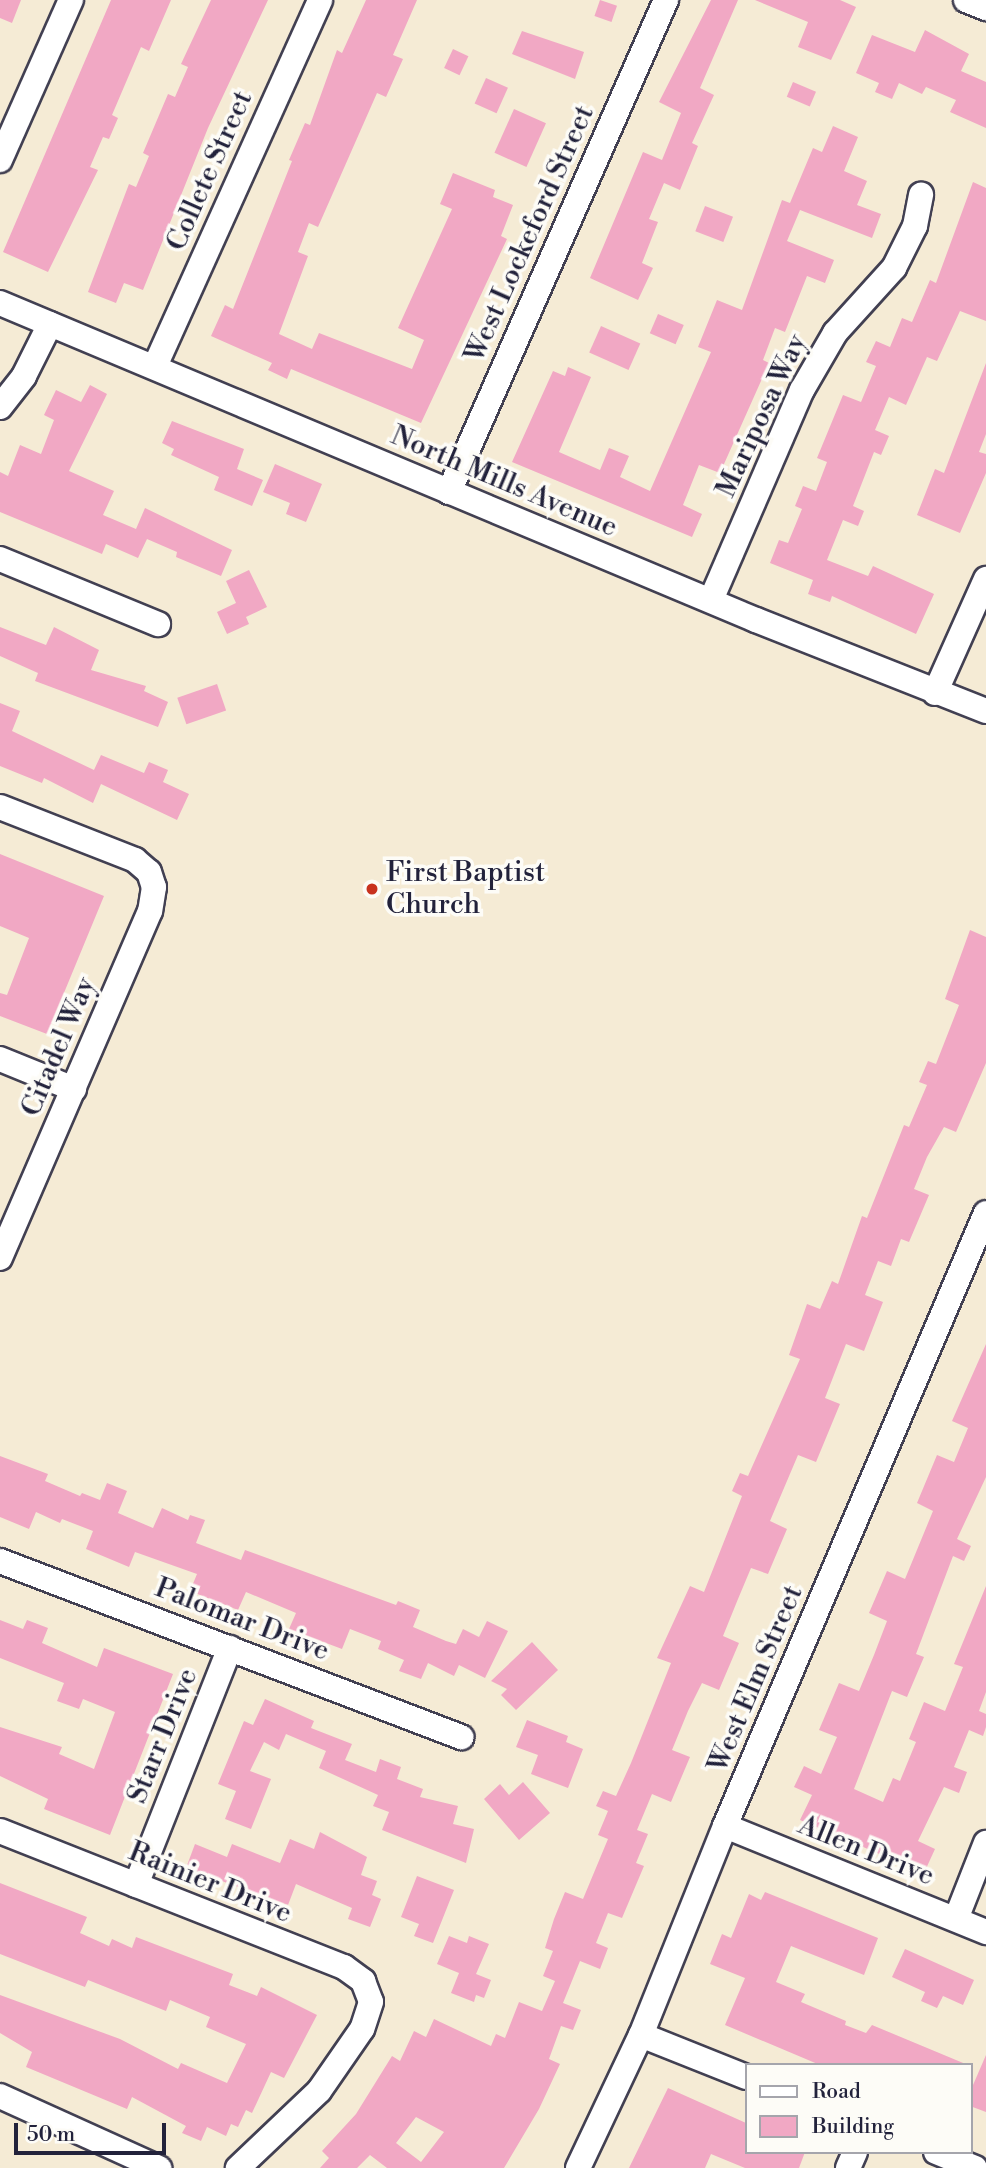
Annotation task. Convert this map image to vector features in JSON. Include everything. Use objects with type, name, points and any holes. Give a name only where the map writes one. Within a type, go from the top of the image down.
[{"type":"street","points":[[0,160],[71,0]]},
{"type":"street","name":"Collete Street","points":[[155,366],[320,0]]},
{"type":"street","name":"West Lockeford Street","points":[[449,492],[666,0]]},
{"type":"street","points":[[967,0],[986,8]]},
{"type":"street","name":"Mariposa Way","points":[[711,600],[803,390],[835,332],[894,268],[915,226],[921,195]]},
{"type":"street","name":"North Mills Avenue","points":[[0,303],[449,492],[935,693],[986,711]]},
{"type":"street","points":[[0,407],[24,376],[50,324]]},
{"type":"street","points":[[0,559],[158,624]]},
{"type":"street","points":[[935,693],[986,579]]},
{"type":"street","name":"Citadel Way","points":[[0,807],[135,860],[149,872],[152,898],[74,1089],[0,1258]]},
{"type":"street","points":[[0,1059],[74,1089]]},
{"type":"street","name":"West Elm Street","points":[[578,2168],[641,2035],[725,1826],[986,1213]]},
{"type":"street","name":"Palomar Drive","points":[[0,1561],[463,1737]]},
{"type":"street","name":"Starr Drive","points":[[136,1885],[230,1648]]},
{"type":"street","name":"Allen Drive","points":[[725,1826],[986,1932]]},
{"type":"street","name":"Rainier Drive","points":[[0,1830],[344,1967],[369,1991],[367,2014],[319,2091],[238,2168]]},
{"type":"street","points":[[956,1919],[986,1843]]},
{"type":"street","points":[[641,2035],[744,2076]]},
{"type":"street","points":[[0,2096],[159,2168]]},
{"type":"street","points":[[941,2154],[975,2168]]},
{"type":"building","points":[[0,0],[21,0],[12,23],[0,18]]},
{"type":"building","points":[[111,0],[171,0],[149,51],[141,47],[112,115],[118,118],[109,139],[103,137],[90,167],[98,170],[48,272],[3,252]]},
{"type":"building","points":[[211,0],[268,0],[208,128],[143,290],[124,283],[116,303],[88,292],[129,184],[136,187],[149,156],[143,153],[168,94],[175,97],[188,67],[181,64]]},
{"type":"building","points":[[366,0],[417,0],[393,55],[403,59],[386,97],[377,93],[318,227],[309,223],[298,252],[308,256],[279,334],[312,349],[319,333],[412,369],[424,340],[398,328],[452,209],[440,204],[453,173],[495,190],[493,197],[513,205],[501,236],[507,239],[421,423],[291,369],[287,379],[268,370],[272,363],[211,336],[225,305],[233,309],[292,161],[289,160],[305,123],[310,125],[337,50],[342,53]]},
{"type":"building","points":[[600,0],[617,6],[611,22],[594,16]]},
{"type":"building","points":[[711,0],[738,0],[700,88],[714,95],[692,143],[698,146],[680,190],[664,183],[649,219],[658,222],[642,263],[653,268],[638,300],[590,278],[643,152],[662,160],[681,113],[659,102]]},
{"type":"building","points":[[755,0],[840,0],[856,7],[831,60],[798,47],[808,22]]},
{"type":"building","points":[[925,30],[969,54],[961,71],[986,82],[986,128],[950,112],[956,100],[926,87],[922,94],[899,83],[892,99],[875,92],[879,83],[856,73],[872,35],[915,52]]},
{"type":"building","points":[[522,31],[584,52],[575,79],[512,54]]},
{"type":"building","points":[[453,49],[468,56],[460,75],[444,68]]},
{"type":"building","points":[[486,78],[508,88],[497,113],[475,104]]},
{"type":"building","points":[[793,82],[816,92],[810,106],[787,97]]},
{"type":"building","points":[[514,109],[546,123],[526,167],[494,153]]},
{"type":"building","points":[[833,126],[858,137],[844,171],[867,181],[857,205],[881,214],[872,238],[800,210],[787,241],[834,260],[825,283],[807,276],[785,332],[775,328],[763,360],[769,363],[720,473],[699,465],[683,505],[702,514],[692,537],[512,462],[553,371],[565,376],[568,367],[591,377],[559,452],[600,470],[609,448],[629,456],[620,477],[650,491],[711,352],[698,347],[717,300],[742,310],[782,200],[790,203],[813,148],[822,152]]},
{"type":"building","points":[[973,182],[986,188],[986,321],[960,311],[937,361],[927,357],[906,405],[889,397],[875,430],[889,436],[881,455],[874,452],[853,506],[864,511],[858,526],[843,520],[827,560],[868,576],[873,566],[934,594],[916,634],[832,596],[830,602],[808,594],[813,580],[770,563],[779,540],[788,543],[802,509],[795,506],[803,486],[816,491],[827,462],[817,458],[843,395],[861,402],[876,366],[866,362],[876,341],[890,347],[902,318],[912,322],[930,280],[936,283]]},
{"type":"building","points":[[705,206],[733,217],[723,242],[695,231]]},
{"type":"building","points":[[658,314],[684,325],[676,344],[650,333]]},
{"type":"building","points":[[601,326],[640,343],[628,370],[589,352]]},
{"type":"building","points":[[986,363],[986,434],[979,452],[986,454],[986,473],[960,533],[917,515],[935,469],[944,473]]},
{"type":"building","points":[[90,385],[107,394],[69,471],[114,491],[103,515],[136,529],[145,508],[232,550],[221,576],[176,557],[177,552],[147,539],[138,558],[106,544],[102,554],[0,512],[0,472],[8,476],[20,445],[41,454],[54,420],[44,415],[56,390],[81,402]]},
{"type":"building","points":[[172,421],[244,449],[237,469],[263,480],[252,506],[214,490],[219,477],[171,455],[174,449],[162,443]]},
{"type":"building","points":[[275,464],[322,484],[306,522],[286,514],[290,503],[263,492]]},
{"type":"building","points":[[249,570],[267,607],[246,617],[249,624],[227,634],[217,612],[236,603],[226,581]]},
{"type":"building","points":[[0,627],[46,645],[54,627],[99,650],[91,670],[146,686],[144,691],[168,702],[158,727],[35,681],[38,673],[0,656]]},
{"type":"building","points":[[217,684],[226,710],[186,724],[177,698]]},
{"type":"building","points":[[0,703],[20,711],[12,731],[94,770],[101,755],[144,773],[149,762],[168,770],[163,782],[189,794],[177,820],[101,784],[93,803],[44,778],[42,783],[0,766]]},
{"type":"building","points":[[0,854],[104,896],[47,1034],[0,1016],[0,993],[7,995],[29,938],[0,926]]},
{"type":"building","points":[[970,930],[986,937],[986,1063],[956,1132],[944,1127],[927,1157],[914,1189],[929,1195],[909,1242],[901,1239],[891,1266],[878,1261],[865,1295],[883,1302],[864,1351],[846,1344],[825,1398],[840,1404],[816,1462],[798,1455],[770,1521],[787,1529],[768,1574],[751,1568],[723,1636],[739,1643],[719,1690],[702,1683],[688,1711],[672,1750],[690,1757],[671,1802],[652,1794],[637,1830],[648,1834],[636,1863],[644,1866],[622,1918],[608,1913],[596,1943],[608,1948],[600,1969],[580,1961],[563,2003],[581,2010],[573,2030],[561,2026],[549,2059],[560,2064],[539,2109],[504,2168],[387,2168],[370,2155],[357,2168],[320,2168],[329,2158],[322,2151],[356,2114],[392,2056],[400,2061],[414,2031],[426,2037],[434,2019],[491,2046],[496,2034],[505,2038],[519,2002],[542,2011],[555,1981],[543,1976],[553,1951],[545,1948],[554,1919],[565,1892],[583,1899],[608,1839],[598,1835],[608,1811],[596,1806],[603,1791],[616,1796],[631,1763],[671,1663],[657,1658],[690,1586],[704,1592],[742,1496],[732,1491],[740,1473],[748,1476],[800,1359],[789,1355],[807,1304],[820,1309],[832,1281],[838,1284],[862,1216],[867,1218],[904,1125],[909,1127],[927,1085],[919,1082],[928,1061],[936,1064],[959,1005],[945,999]],"holes":[[[416,2117],[444,2132],[421,2162],[396,2143]]]},
{"type":"building","points":[[986,1344],[986,1477],[957,1539],[971,1546],[964,1561],[953,1556],[916,1654],[924,1657],[907,1697],[892,1691],[854,1789],[883,1802],[893,1778],[900,1781],[916,1742],[909,1739],[924,1702],[945,1711],[963,1667],[954,1664],[986,1586],[986,1692],[979,1711],[986,1714],[986,1727],[983,1736],[969,1730],[954,1767],[967,1772],[959,1793],[944,1787],[918,1841],[935,1849],[924,1873],[800,1820],[812,1795],[794,1787],[804,1766],[821,1774],[837,1737],[819,1730],[839,1683],[859,1691],[887,1621],[869,1613],[887,1571],[905,1579],[933,1511],[917,1503],[937,1455],[954,1462],[968,1428],[952,1421]]},
{"type":"building","points":[[0,1456],[48,1474],[45,1481],[80,1496],[82,1493],[100,1500],[107,1483],[127,1491],[118,1513],[153,1528],[162,1508],[188,1520],[190,1515],[205,1520],[196,1543],[241,1560],[245,1550],[396,1605],[398,1601],[420,1610],[413,1627],[446,1641],[456,1644],[463,1629],[479,1637],[487,1621],[508,1631],[485,1678],[459,1665],[454,1676],[428,1663],[421,1679],[399,1671],[404,1660],[378,1649],[381,1641],[350,1629],[342,1649],[289,1629],[296,1613],[246,1592],[238,1610],[190,1591],[197,1574],[135,1552],[129,1567],[86,1549],[93,1531],[62,1519],[60,1523],[36,1512],[29,1529],[0,1517]]},
{"type":"building","points":[[0,1620],[23,1629],[27,1620],[48,1628],[42,1643],[97,1667],[104,1648],[173,1674],[110,1835],[44,1809],[48,1799],[0,1776],[0,1727],[62,1747],[59,1754],[94,1769],[115,1712],[83,1699],[79,1709],[57,1701],[64,1683],[0,1658]]},
{"type":"building","points":[[532,1642],[558,1670],[516,1710],[501,1695],[507,1689],[491,1681]]},
{"type":"building","points":[[265,1699],[314,1721],[311,1728],[352,1744],[345,1760],[376,1772],[380,1759],[401,1767],[397,1779],[423,1789],[420,1797],[458,1806],[453,1824],[474,1829],[466,1863],[382,1830],[389,1812],[373,1806],[378,1795],[319,1768],[326,1751],[286,1734],[279,1750],[264,1742],[250,1771],[271,1779],[251,1829],[225,1819],[236,1791],[218,1784],[244,1721],[253,1725]]},
{"type":"building","points":[[527,1720],[568,1736],[566,1742],[583,1749],[568,1788],[531,1774],[538,1755],[516,1747]]},
{"type":"building","points":[[523,1782],[550,1813],[519,1840],[484,1799],[500,1784],[509,1795]]},
{"type":"building","points":[[320,1832],[367,1857],[361,1875],[377,1881],[372,1895],[381,1899],[370,1927],[348,1919],[352,1908],[296,1884],[288,1905],[186,1868],[195,1844],[227,1857],[232,1844],[280,1863],[290,1839],[314,1849]]},
{"type":"building","points":[[417,1876],[454,1890],[433,1943],[414,1936],[419,1924],[401,1917]]},
{"type":"building","points":[[0,1883],[87,1917],[80,1933],[109,1946],[112,1939],[132,1948],[136,1937],[233,1974],[229,1985],[257,1996],[261,1987],[317,2015],[284,2078],[271,2072],[252,2113],[246,2110],[238,2127],[231,2124],[226,2136],[207,2127],[201,2141],[182,2133],[186,2126],[132,2097],[127,2109],[26,2067],[32,2052],[0,2033],[0,1995],[120,2039],[178,2069],[181,2063],[227,2083],[246,2044],[206,2027],[210,2017],[170,2000],[166,2011],[88,1980],[85,1987],[0,1954]]},
{"type":"building","points":[[765,1892],[878,1938],[864,1975],[791,1946],[776,1982],[805,1994],[801,2002],[846,2021],[845,2025],[866,2033],[872,2025],[963,2063],[815,2063],[725,2025],[745,1978],[710,1964],[722,1934],[731,1938],[749,1894],[761,1900]]},
{"type":"building","points":[[449,1936],[467,1943],[469,1936],[489,1944],[476,1974],[491,1980],[484,1998],[476,1995],[474,2002],[451,1993],[459,1973],[437,1964]]},
{"type":"building","points":[[905,1949],[974,1980],[963,2005],[943,1996],[937,2008],[921,2001],[925,1992],[892,1977]]},
{"type":"building","points":[[986,2055],[986,2112],[972,2107],[972,2087]]},
{"type":"building","points":[[668,2088],[744,2122],[744,2154],[804,2154],[799,2168],[745,2168],[711,2154],[705,2168],[629,2168]]},
{"type":"place","name":"First Baptist Church","points":[[372,889]]}]
